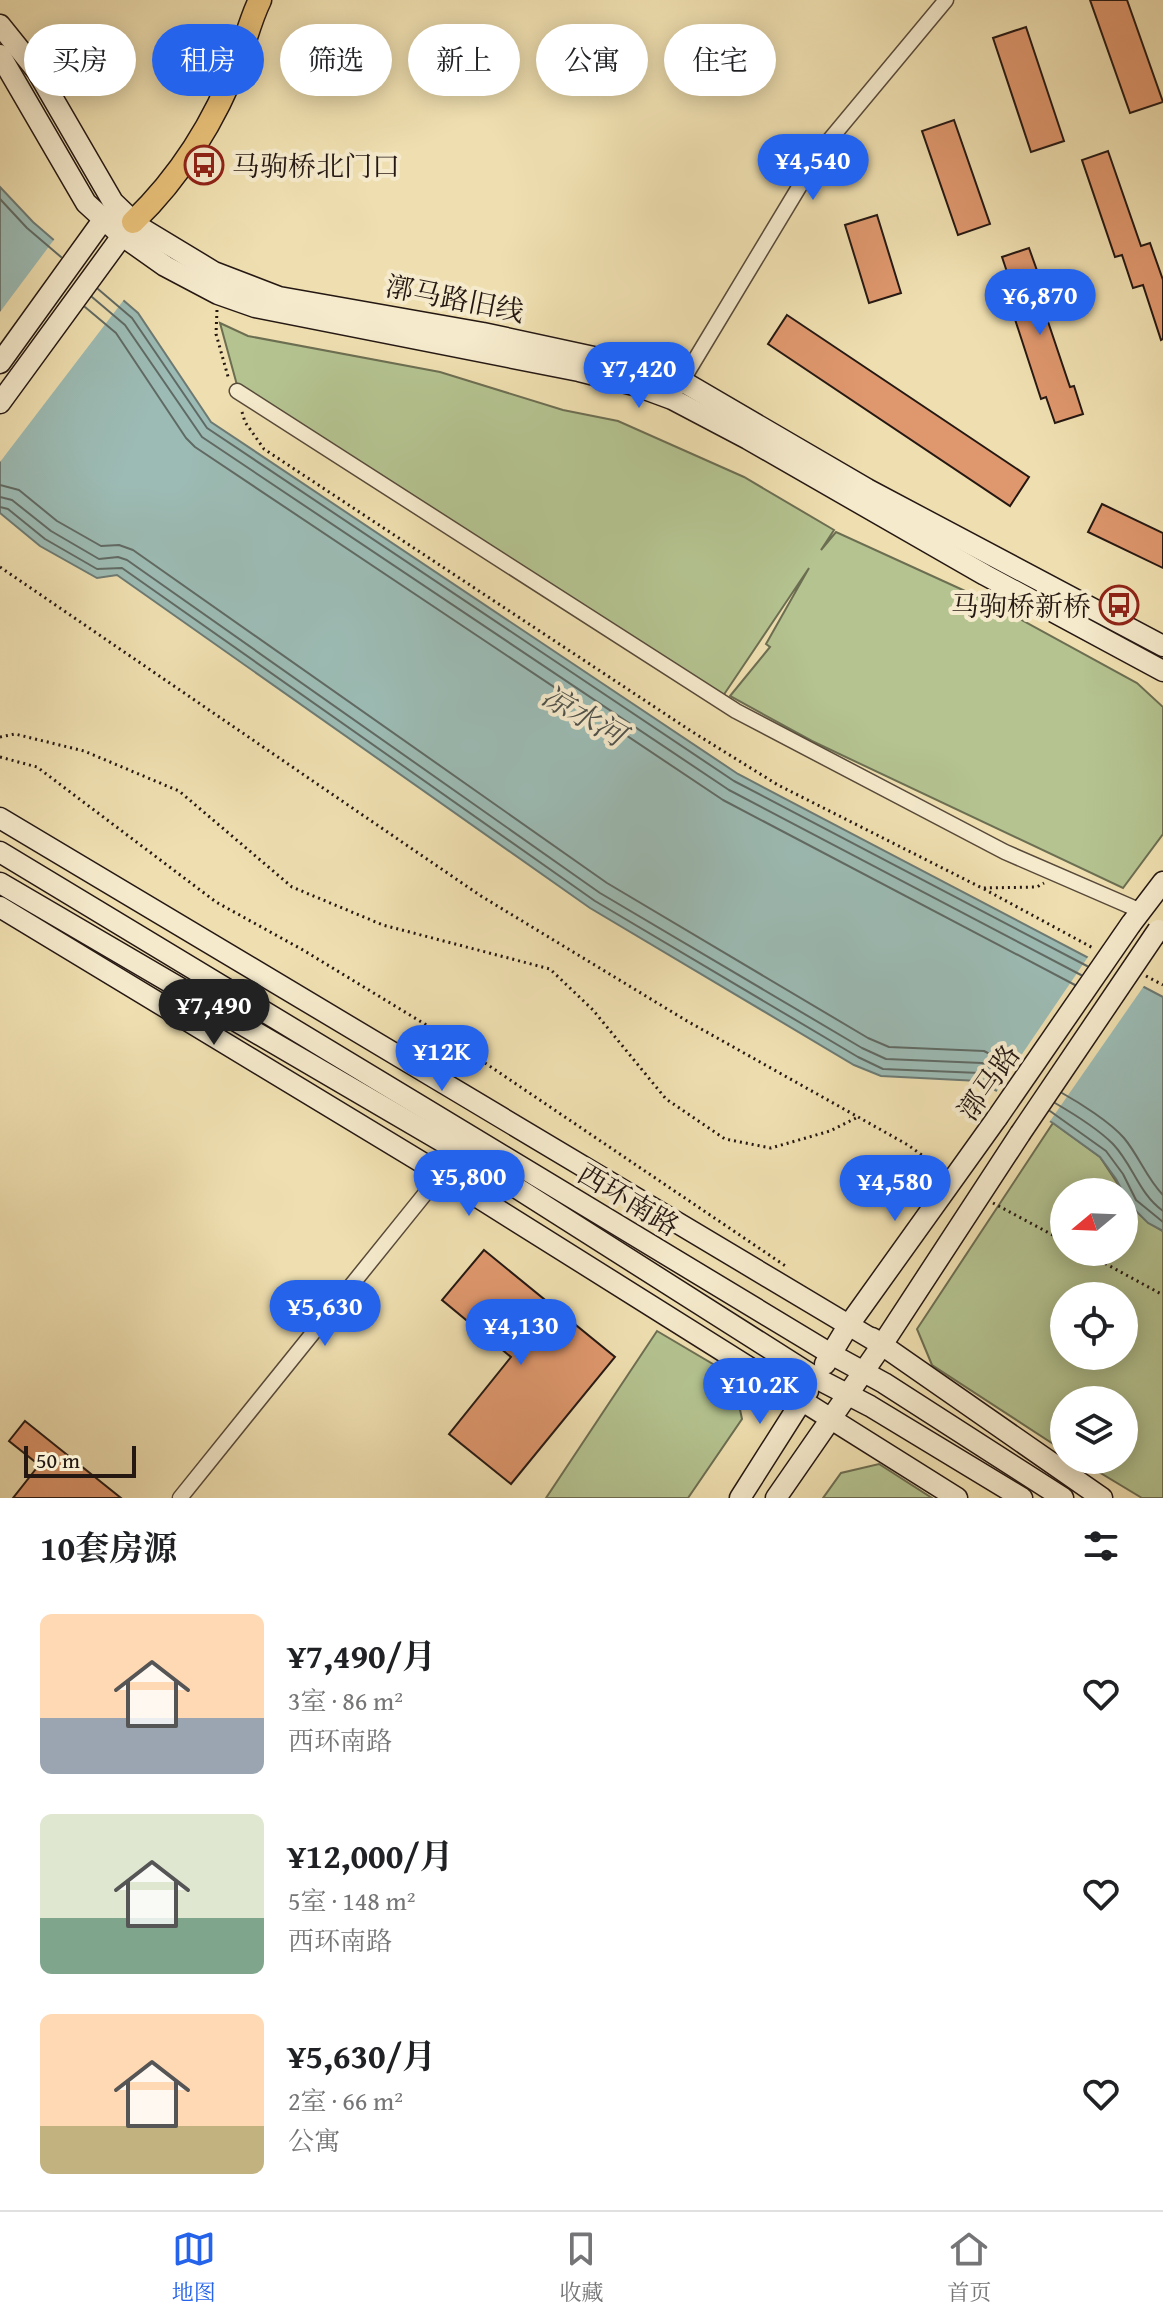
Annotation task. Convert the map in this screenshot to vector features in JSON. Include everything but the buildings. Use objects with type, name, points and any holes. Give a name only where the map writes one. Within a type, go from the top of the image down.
[{"type":"main road","points":[[0,403],[127,229],[173,179],[205,129],[238,60],[260,0]]},
{"type":"main road","points":[[0,25],[37,71],[127,229]]},
{"type":"main road","points":[[0,55],[86,203],[103,220],[127,229]]},
{"type":"main road","points":[[0,363],[103,220]]},
{"type":"main road","name":"漷马路旧线","points":[[127,229],[214,272],[279,297],[483,333],[626,364],[1163,646]]},
{"type":"main road","name":"漷马路旧线","points":[[677,390],[748,439],[985,575],[1163,671]]},
{"type":"main road","points":[[0,818],[850,1324],[1102,1498]]},
{"type":"main road","name":"西环南路","points":[[0,852],[863,1371],[1063,1498]]},
{"type":"main road","name":"漷马路","points":[[740,1498],[850,1324],[1163,882]]},
{"type":"main road","name":"西环南路","points":[[0,883],[457,1150],[816,1378],[848,1393],[1022,1498]]},
{"type":"main road","points":[[0,907],[441,1174],[957,1498]]},
{"type":"main road","name":"漷马路","points":[[776,1498],[1161,927]]},
{"type":"main road","points":[[207,1004],[254,1061]]},
{"type":"main road","points":[[564,1218],[610,1281]]},
{"type":"street","points":[[677,390],[822,149],[946,0]]},
{"type":"street","points":[[237,391],[736,711],[1005,852],[1058,874],[1136,917]]},
{"type":"street","points":[[180,1498],[441,1174]]},
{"type":"path","points":[[217,310],[216,334],[229,383],[237,391],[245,422],[264,449],[691,731],[778,785],[977,885],[1104,954]]},
{"type":"path","points":[[0,567],[481,896],[687,1021],[908,1145],[954,1178]]},
{"type":"path","points":[[0,737],[15,734],[84,751],[179,791],[292,887],[305,893],[383,925],[550,969],[593,1010],[666,1099],[725,1139],[771,1148],[830,1131],[858,1117]]},
{"type":"path","points":[[0,757],[37,767],[216,902],[303,950],[451,1040],[775,1256],[797,1275]]},
{"type":"path","points":[[977,885],[982,888],[1037,887],[1058,874]]},
{"type":"path","points":[[1139,973],[1163,985]]},
{"type":"path","points":[[980,1196],[1050,1234]]},
{"type":"path","points":[[1110,1266],[1163,1295]]},
{"type":"green space","points":[[220,323],[248,336],[440,372],[563,410],[618,421],[744,477],[834,530],[821,550],[836,532],[987,601],[1137,683],[1163,707],[1163,834],[1123,888],[812,741],[730,696],[770,647],[766,644],[809,568],[723,696],[237,385]]},
{"type":"green space","points":[[1053,1123],[1100,1157],[1114,1178],[1050,1178],[1050,1266],[1138,1266],[1138,1212],[1163,1231],[1163,1498],[1142,1498],[1102,1474],[1138,1474],[1138,1386],[1050,1386],[1050,1442],[932,1365],[917,1329]]},
{"type":"green space","points":[[657,1331],[733,1376],[742,1419],[688,1498],[546,1498]]},
{"type":"green space","points":[[879,1464],[932,1498],[823,1498],[841,1473]]},
{"type":"water","name":"凉水河","points":[[0,187],[33,222],[138,313],[211,422],[738,774],[1163,997],[1163,1231],[1138,1213],[1138,1178],[1115,1178],[1100,1157],[1053,1123],[979,1081],[881,1076],[854,1065],[590,908],[117,575],[97,578],[40,546],[0,513]]},
{"type":"pier","points":[[56,237],[126,297],[0,462],[0,312]]},
{"type":"pier","points":[[1090,954],[1146,983],[1048,1124],[995,1094]]},
{"type":"place","name":"马驹桥北门口","points":[[204,165]]},
{"type":"place","name":"马驹桥新桥","points":[[1119,605]]}]
